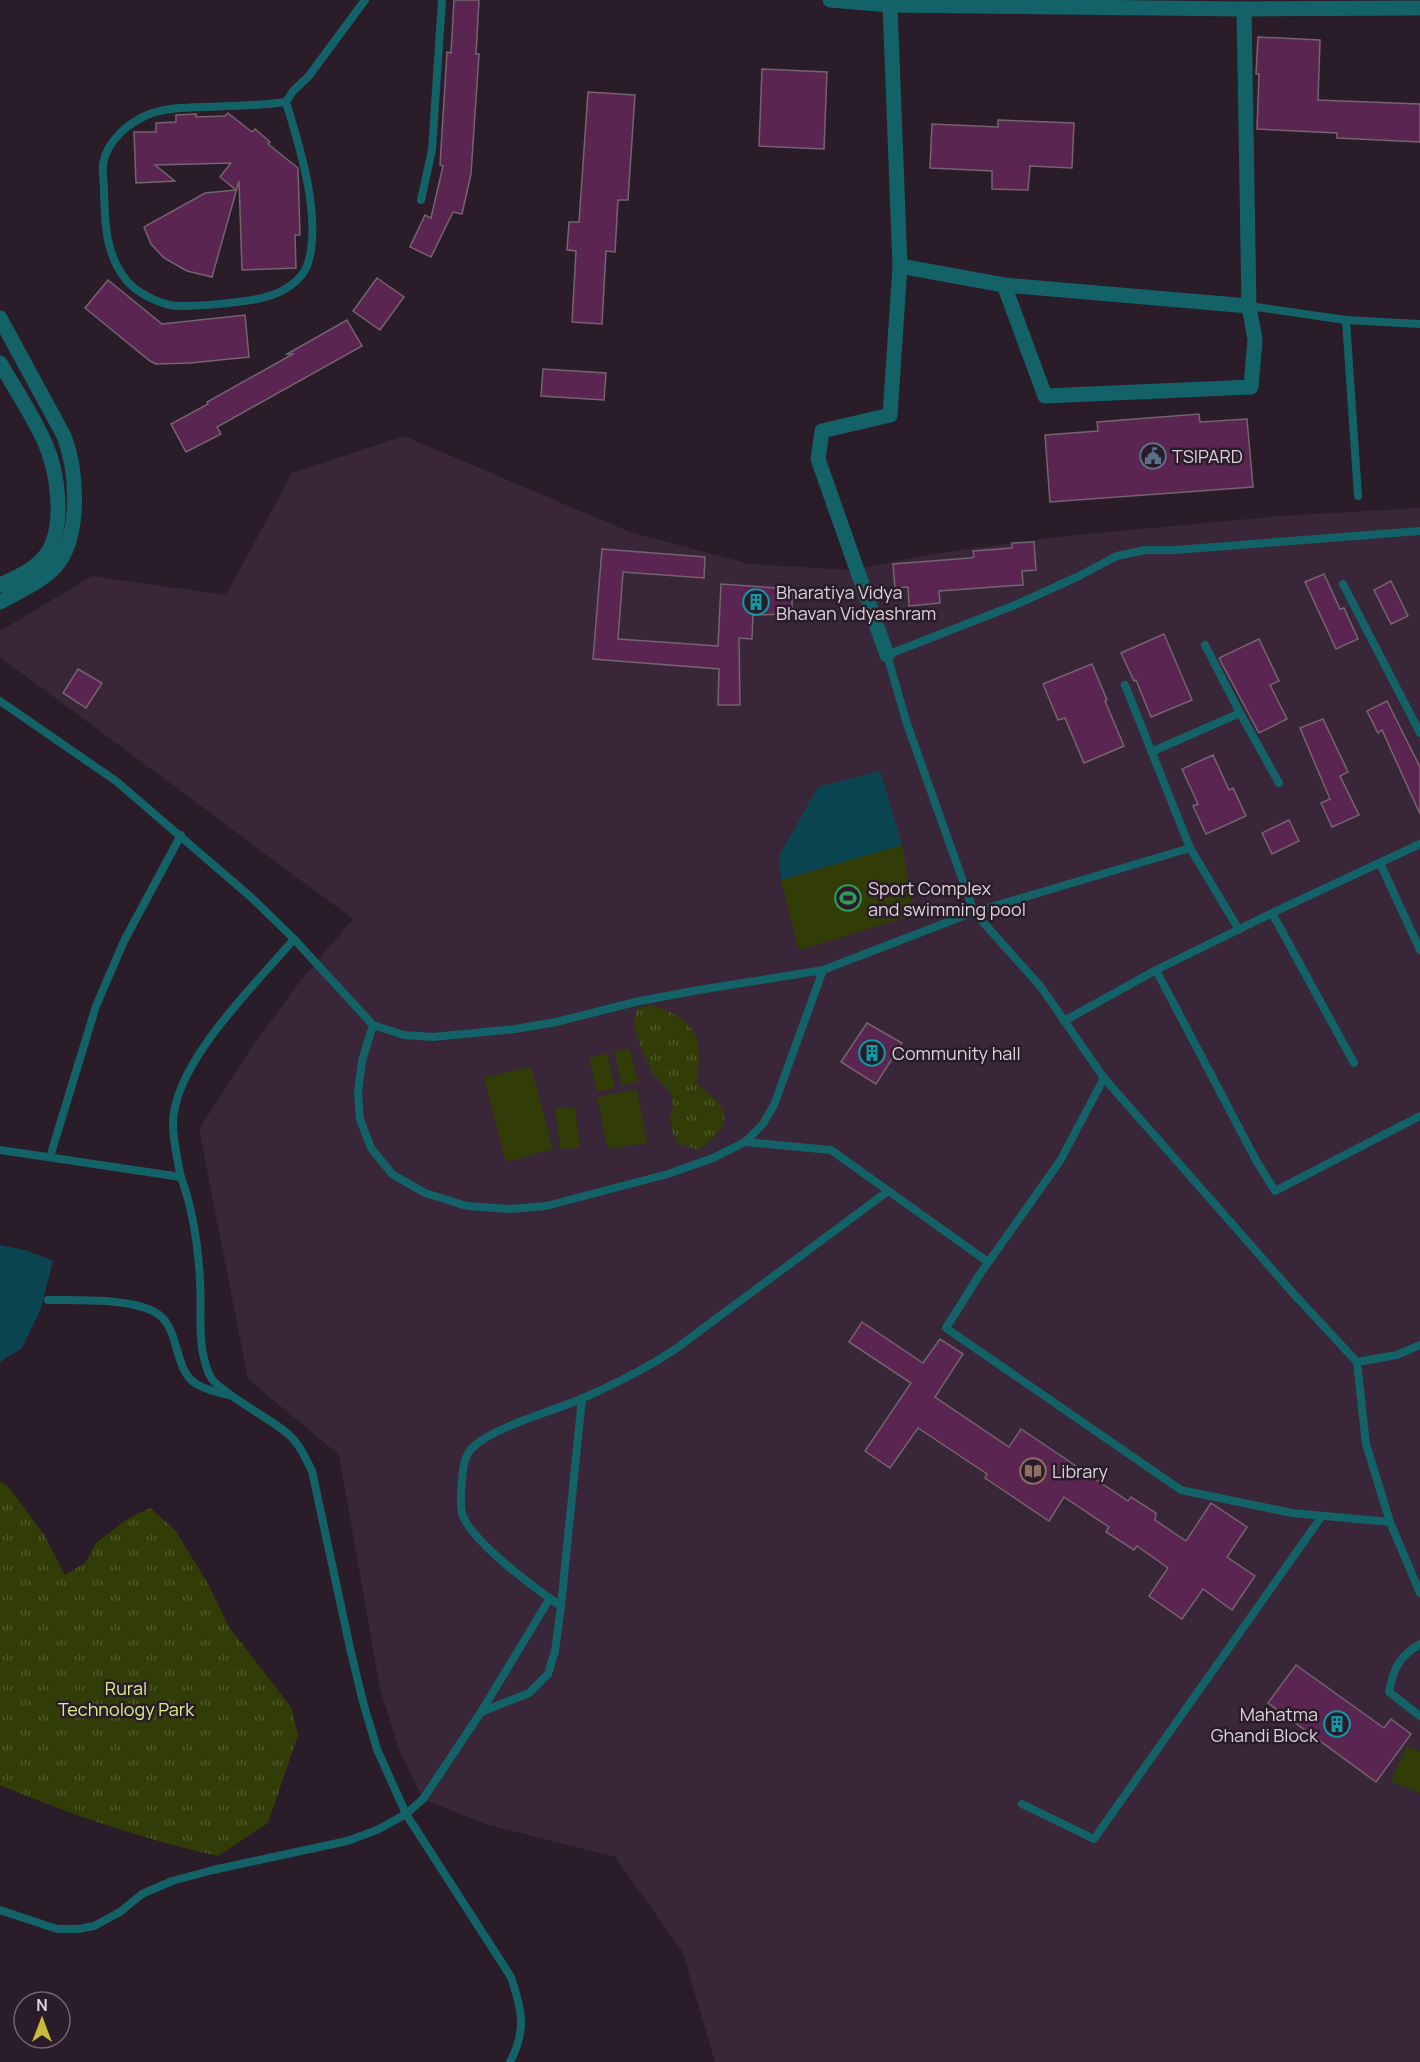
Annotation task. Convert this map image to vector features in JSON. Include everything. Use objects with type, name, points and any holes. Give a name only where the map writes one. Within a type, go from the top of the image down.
[{"type":"street","points":[[830,0],[890,5],[1244,9],[1420,8]]},
{"type":"street","points":[[887,655],[818,459],[822,430],[890,415],[900,266],[890,5]]},
{"type":"street","points":[[1004,285],[1045,396],[1251,387],[1255,340],[1249,306],[1244,9]]},
{"type":"street","points":[[900,266],[1004,285],[1249,306]]},
{"type":"street","points":[[0,318],[41,391],[70,451],[74,478],[74,503],[55,567],[40,579],[0,602]]},
{"type":"street","points":[[0,363],[45,443],[52,463],[59,508],[61,543]]},
{"type":"street","points":[[0,585],[30,570],[61,543]]},
{"type":"lane","points":[[286,102],[176,108],[148,114],[123,130],[110,145],[103,164],[105,229],[112,256],[128,283],[155,300],[184,306],[268,297],[289,288],[306,269],[312,246],[309,193],[302,153],[286,102],[293,91],[308,77],[365,0]]},
{"type":"lane","points":[[421,200],[432,150],[442,0]]},
{"type":"lane","points":[[1249,306],[1346,320],[1420,324]]},
{"type":"lane","points":[[1346,320],[1358,496]]},
{"type":"lane","points":[[1420,531],[1187,549],[1145,550],[1117,556],[1077,578],[1015,605],[887,655],[907,724],[974,912],[1041,987],[1104,1078],[1292,1292],[1357,1362],[1366,1444],[1390,1522],[1420,1593]]},
{"type":"lane","points":[[1343,584],[1420,733]]},
{"type":"lane","points":[[1205,645],[1279,783]]},
{"type":"lane","points":[[1125,685],[1190,848],[1239,930]]},
{"type":"lane","points":[[0,701],[116,781],[252,898],[294,939],[373,1025],[404,1035],[433,1037],[514,1029],[693,991],[823,970],[974,912],[1190,848]]},
{"type":"lane","points":[[1151,752],[1240,713]]},
{"type":"lane","points":[[50,1157],[96,1006],[124,941],[181,835]]},
{"type":"lane","points":[[1064,1021],[1156,970],[1420,844]]},
{"type":"lane","points":[[1380,863],[1420,950]]},
{"type":"lane","points":[[1272,913],[1354,1063]]},
{"type":"lane","points":[[294,939],[241,998],[192,1063],[179,1090],[173,1120],[174,1145],[194,1222],[200,1280],[201,1344],[211,1378],[232,1396],[288,1433],[301,1448],[312,1471],[363,1702],[377,1749],[406,1814],[511,1977],[520,2006],[522,2029],[517,2050],[510,2062]]},
{"type":"lane","points":[[373,1025],[362,1061],[358,1093],[360,1119],[371,1148],[392,1174],[425,1193],[466,1206],[510,1209],[546,1206],[668,1174],[713,1158],[745,1142],[762,1124],[774,1105],[823,970]]},
{"type":"lane","points":[[1156,970],[1275,1191],[1420,1116]]},
{"type":"lane","points":[[1104,1078],[1060,1161],[988,1262],[946,1328],[1181,1490],[1292,1513],[1390,1522]]},
{"type":"lane","points":[[745,1142],[831,1150],[988,1262]]},
{"type":"lane","points":[[0,1150],[181,1177]]},
{"type":"lane","points":[[561,1606],[488,1548],[462,1514],[460,1495],[464,1461],[472,1448],[488,1436],[582,1398],[651,1365],[888,1191]]},
{"type":"lane","points":[[48,1300],[114,1302],[156,1312],[171,1330],[187,1373],[196,1384],[232,1396]]},
{"type":"lane","points":[[1357,1362],[1397,1355],[1420,1346]]},
{"type":"lane","points":[[481,1712],[530,1693],[548,1674],[555,1651],[561,1606],[582,1398]]},
{"type":"lane","points":[[1022,1804],[1094,1839],[1322,1516]]},
{"type":"lane","points":[[0,1910],[57,1929],[94,1926],[120,1912],[142,1894],[172,1881],[347,1841],[377,1830],[406,1814],[423,1799],[481,1712],[550,1598]]},
{"type":"lane","points":[[1420,1644],[1408,1651],[1393,1672],[1389,1692],[1420,1716]]},
{"type":"shaded area","points":[[404,436],[630,532],[750,564],[851,570],[932,554],[1065,536],[1279,516],[1420,508],[1420,2062],[715,2062],[683,1953],[615,1857],[485,1824],[423,1799],[399,1749],[380,1689],[339,1455],[248,1379],[199,1129],[254,1044],[301,980],[353,919],[0,657],[0,631],[92,576],[226,595],[292,473]]},
{"type":"green space","name":"Sport Complex and swimming pool","points":[[902,845],[914,915],[799,950],[781,880]]},
{"type":"green space","points":[[652,1005],[679,1017],[694,1033],[699,1055],[696,1084],[717,1101],[725,1116],[719,1131],[700,1150],[679,1144],[673,1134],[670,1119],[673,1108],[672,1095],[652,1073],[637,1037],[634,1020],[638,1008]]},
{"type":"green space","points":[[629,1049],[638,1081],[622,1086],[614,1052]]},
{"type":"green space","points":[[607,1053],[615,1088],[597,1092],[589,1058]]},
{"type":"green space","points":[[531,1067],[553,1149],[506,1162],[484,1077]]},
{"type":"green space","points":[[637,1089],[647,1143],[608,1149],[597,1097]]},
{"type":"green space","points":[[575,1107],[580,1148],[560,1149],[555,1108]]},
{"type":"green space","name":"Rural Technology Park","points":[[0,1481],[8,1486],[45,1536],[65,1575],[85,1563],[96,1543],[127,1519],[150,1508],[176,1531],[208,1584],[229,1627],[291,1707],[298,1735],[268,1823],[218,1856],[108,1825],[0,1785]]},
{"type":"green space","points":[[1407,1746],[1420,1752],[1420,1794],[1391,1781]]},
{"type":"water","points":[[880,771],[902,845],[781,880],[779,856],[818,787]]},
{"type":"water","points":[[0,1245],[25,1250],[53,1261],[41,1308],[22,1348],[0,1362]]},
{"type":"building","points":[[454,0],[479,0],[476,54],[479,54],[471,174],[462,214],[453,212],[431,257],[410,247],[425,215],[431,218],[443,166],[440,165],[447,52],[451,53]]},
{"type":"building","points":[[1258,37],[1320,40],[1318,100],[1420,104],[1420,142],[1337,138],[1337,133],[1257,129]]},
{"type":"building","points":[[762,69],[827,72],[824,149],[759,146]]},
{"type":"building","points":[[588,92],[635,95],[628,200],[618,200],[615,252],[606,251],[602,324],[572,322],[576,251],[567,250],[569,222],[579,222]]},
{"type":"building","points":[[228,113],[252,132],[255,129],[270,142],[268,144],[298,168],[300,235],[295,235],[296,268],[242,270],[239,181],[212,277],[187,271],[164,258],[151,244],[144,227],[205,193],[236,190],[220,177],[231,163],[155,165],[175,181],[136,183],[134,132],[156,132],[156,123],[176,122],[176,115],[225,116]]},
{"type":"building","points":[[998,120],[1074,123],[1072,168],[1030,166],[1028,190],[992,189],[992,171],[930,168],[932,124],[998,127]]},
{"type":"building","points":[[377,278],[404,297],[380,330],[353,311]]},
{"type":"building","points":[[108,280],[162,324],[245,315],[249,357],[190,363],[156,364],[150,361],[85,308]]},
{"type":"building","points":[[347,320],[362,346],[217,427],[221,434],[186,452],[171,424],[293,354],[287,354]]},
{"type":"building","points":[[543,369],[606,373],[604,400],[541,396]]},
{"type":"building","points":[[1199,414],[1200,422],[1247,419],[1253,487],[1050,502],[1045,435],[1098,431],[1097,422]]},
{"type":"building","points":[[1034,542],[1036,570],[1022,571],[1023,585],[939,591],[940,603],[909,606],[908,587],[895,588],[893,564],[970,558],[974,557],[973,551],[1012,548],[1012,543]]},
{"type":"building","points":[[602,549],[705,557],[704,578],[623,572],[618,639],[718,646],[721,584],[792,589],[792,614],[753,615],[752,639],[739,638],[740,705],[718,705],[719,669],[593,659]]},
{"type":"building","points":[[1324,574],[1340,609],[1344,608],[1358,639],[1336,649],[1305,582]]},
{"type":"building","points":[[1391,581],[1408,616],[1391,624],[1374,590]]},
{"type":"building","points":[[1164,634],[1192,700],[1151,717],[1136,680],[1134,681],[1121,653]]},
{"type":"building","points":[[1259,639],[1279,681],[1270,685],[1287,719],[1259,733],[1219,658]]},
{"type":"building","points":[[1092,664],[1124,746],[1084,763],[1065,718],[1058,720],[1043,684]]},
{"type":"building","points":[[78,669],[102,683],[86,708],[63,693]]},
{"type":"building","points":[[1387,701],[1420,767],[1420,814],[1382,730],[1378,733],[1367,711]]},
{"type":"building","points":[[1323,719],[1348,772],[1340,776],[1359,815],[1332,827],[1321,803],[1330,799],[1300,728]]},
{"type":"building","points":[[1213,755],[1229,790],[1233,788],[1246,816],[1206,834],[1193,806],[1198,804],[1182,769]]},
{"type":"building","points":[[1289,820],[1299,841],[1272,854],[1262,833]]},
{"type":"building","name":"Community hall","points":[[867,1023],[902,1043],[876,1084],[841,1062]]},
{"type":"building","name":"Library","points":[[862,1322],[923,1363],[940,1339],[963,1354],[935,1397],[1009,1447],[1021,1429],[1128,1501],[1131,1497],[1156,1513],[1155,1520],[1186,1541],[1211,1503],[1247,1527],[1227,1557],[1255,1576],[1232,1610],[1203,1589],[1182,1619],[1149,1596],[1168,1568],[1137,1546],[1134,1550],[1106,1532],[1109,1527],[1064,1497],[1049,1521],[985,1478],[987,1474],[918,1428],[890,1468],[865,1451],[911,1383],[849,1342]]},
{"type":"building","name":"Mahatma Ghandi Block","points":[[1296,1665],[1384,1728],[1391,1719],[1411,1734],[1376,1782],[1268,1703]]},
{"type":"place","name":"TSIPARD","points":[[1153,456]]},
{"type":"place","name":"Bharatiya Vidya Bhavan Vidyashram","points":[[756,602]]},
{"type":"place","name":"Sport Complex and swimming pool","points":[[848,898]]},
{"type":"place","name":"Community hall","points":[[872,1053]]},
{"type":"place","name":"Library","points":[[1033,1471]]},
{"type":"place","name":"Mahatma Ghandi Block","points":[[1337,1724]]}]
